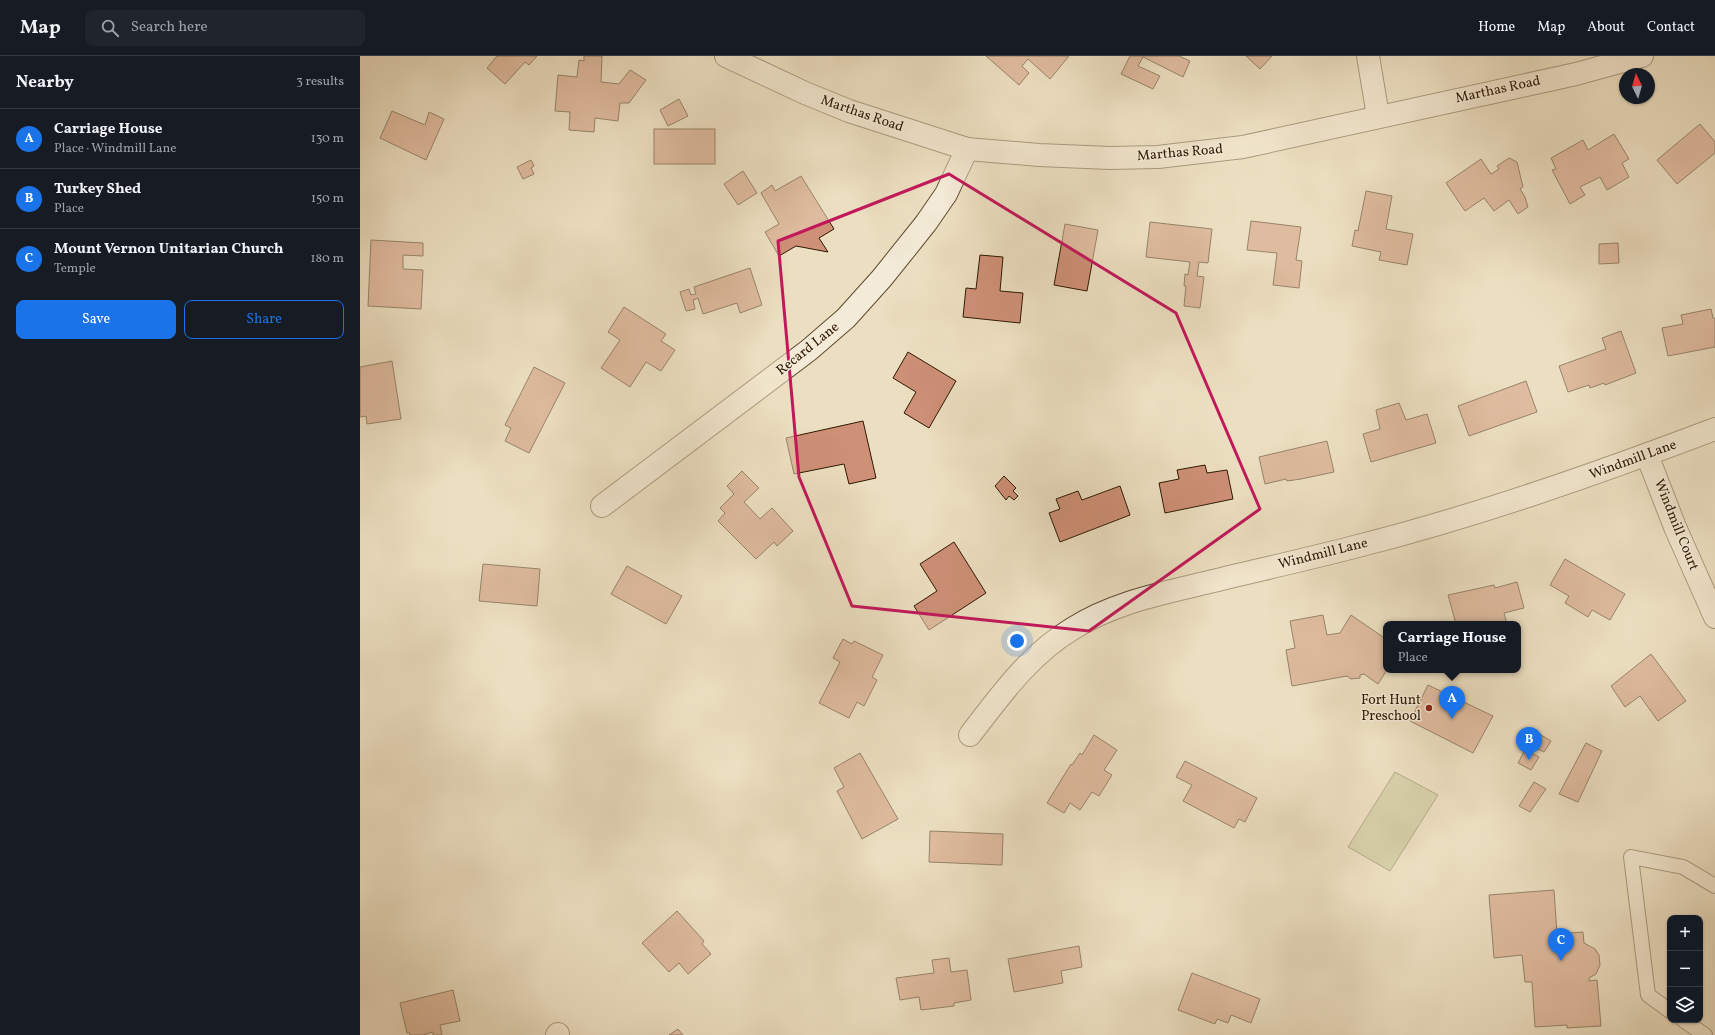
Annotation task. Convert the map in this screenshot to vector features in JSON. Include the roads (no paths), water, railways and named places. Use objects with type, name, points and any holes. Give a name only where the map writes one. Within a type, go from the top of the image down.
[{"type":"street","name":"Marthas Road","points":[[726,56],[804,93],[849,111],[967,149],[1040,155],[1110,158],[1158,157],[1243,146],[1576,74],[1642,56]]},
{"type":"street","points":[[1368,56],[1378,116]]},
{"type":"street","name":"Recard Lane","points":[[602,506],[809,350],[846,318],[882,278],[926,223],[946,194],[967,149]]},
{"type":"street","name":"Windmill Lane","points":[[970,735],[1013,680],[1037,655],[1072,629],[1112,608],[1149,596],[1354,547],[1460,519],[1553,489],[1715,429]]},
{"type":"street","name":"Windmill Court","points":[[1647,455],[1675,526],[1715,617]]},
{"type":"lane","points":[[1667,1009],[1648,995],[1631,857],[1683,867],[1715,886]]},
{"type":"lane","points":[[1687,1023],[1704,1035]]},
{"type":"place","name":"Fort Hunt Preschool","points":[[1429,708]]},
{"type":"place","name":"Carriage House","points":[[1452,719]]},
{"type":"place","name":"Turkey Shed","points":[[1529,760]]},
{"type":"place","name":"Mount Vernon Unitarian Church","points":[[1561,961]]}]
